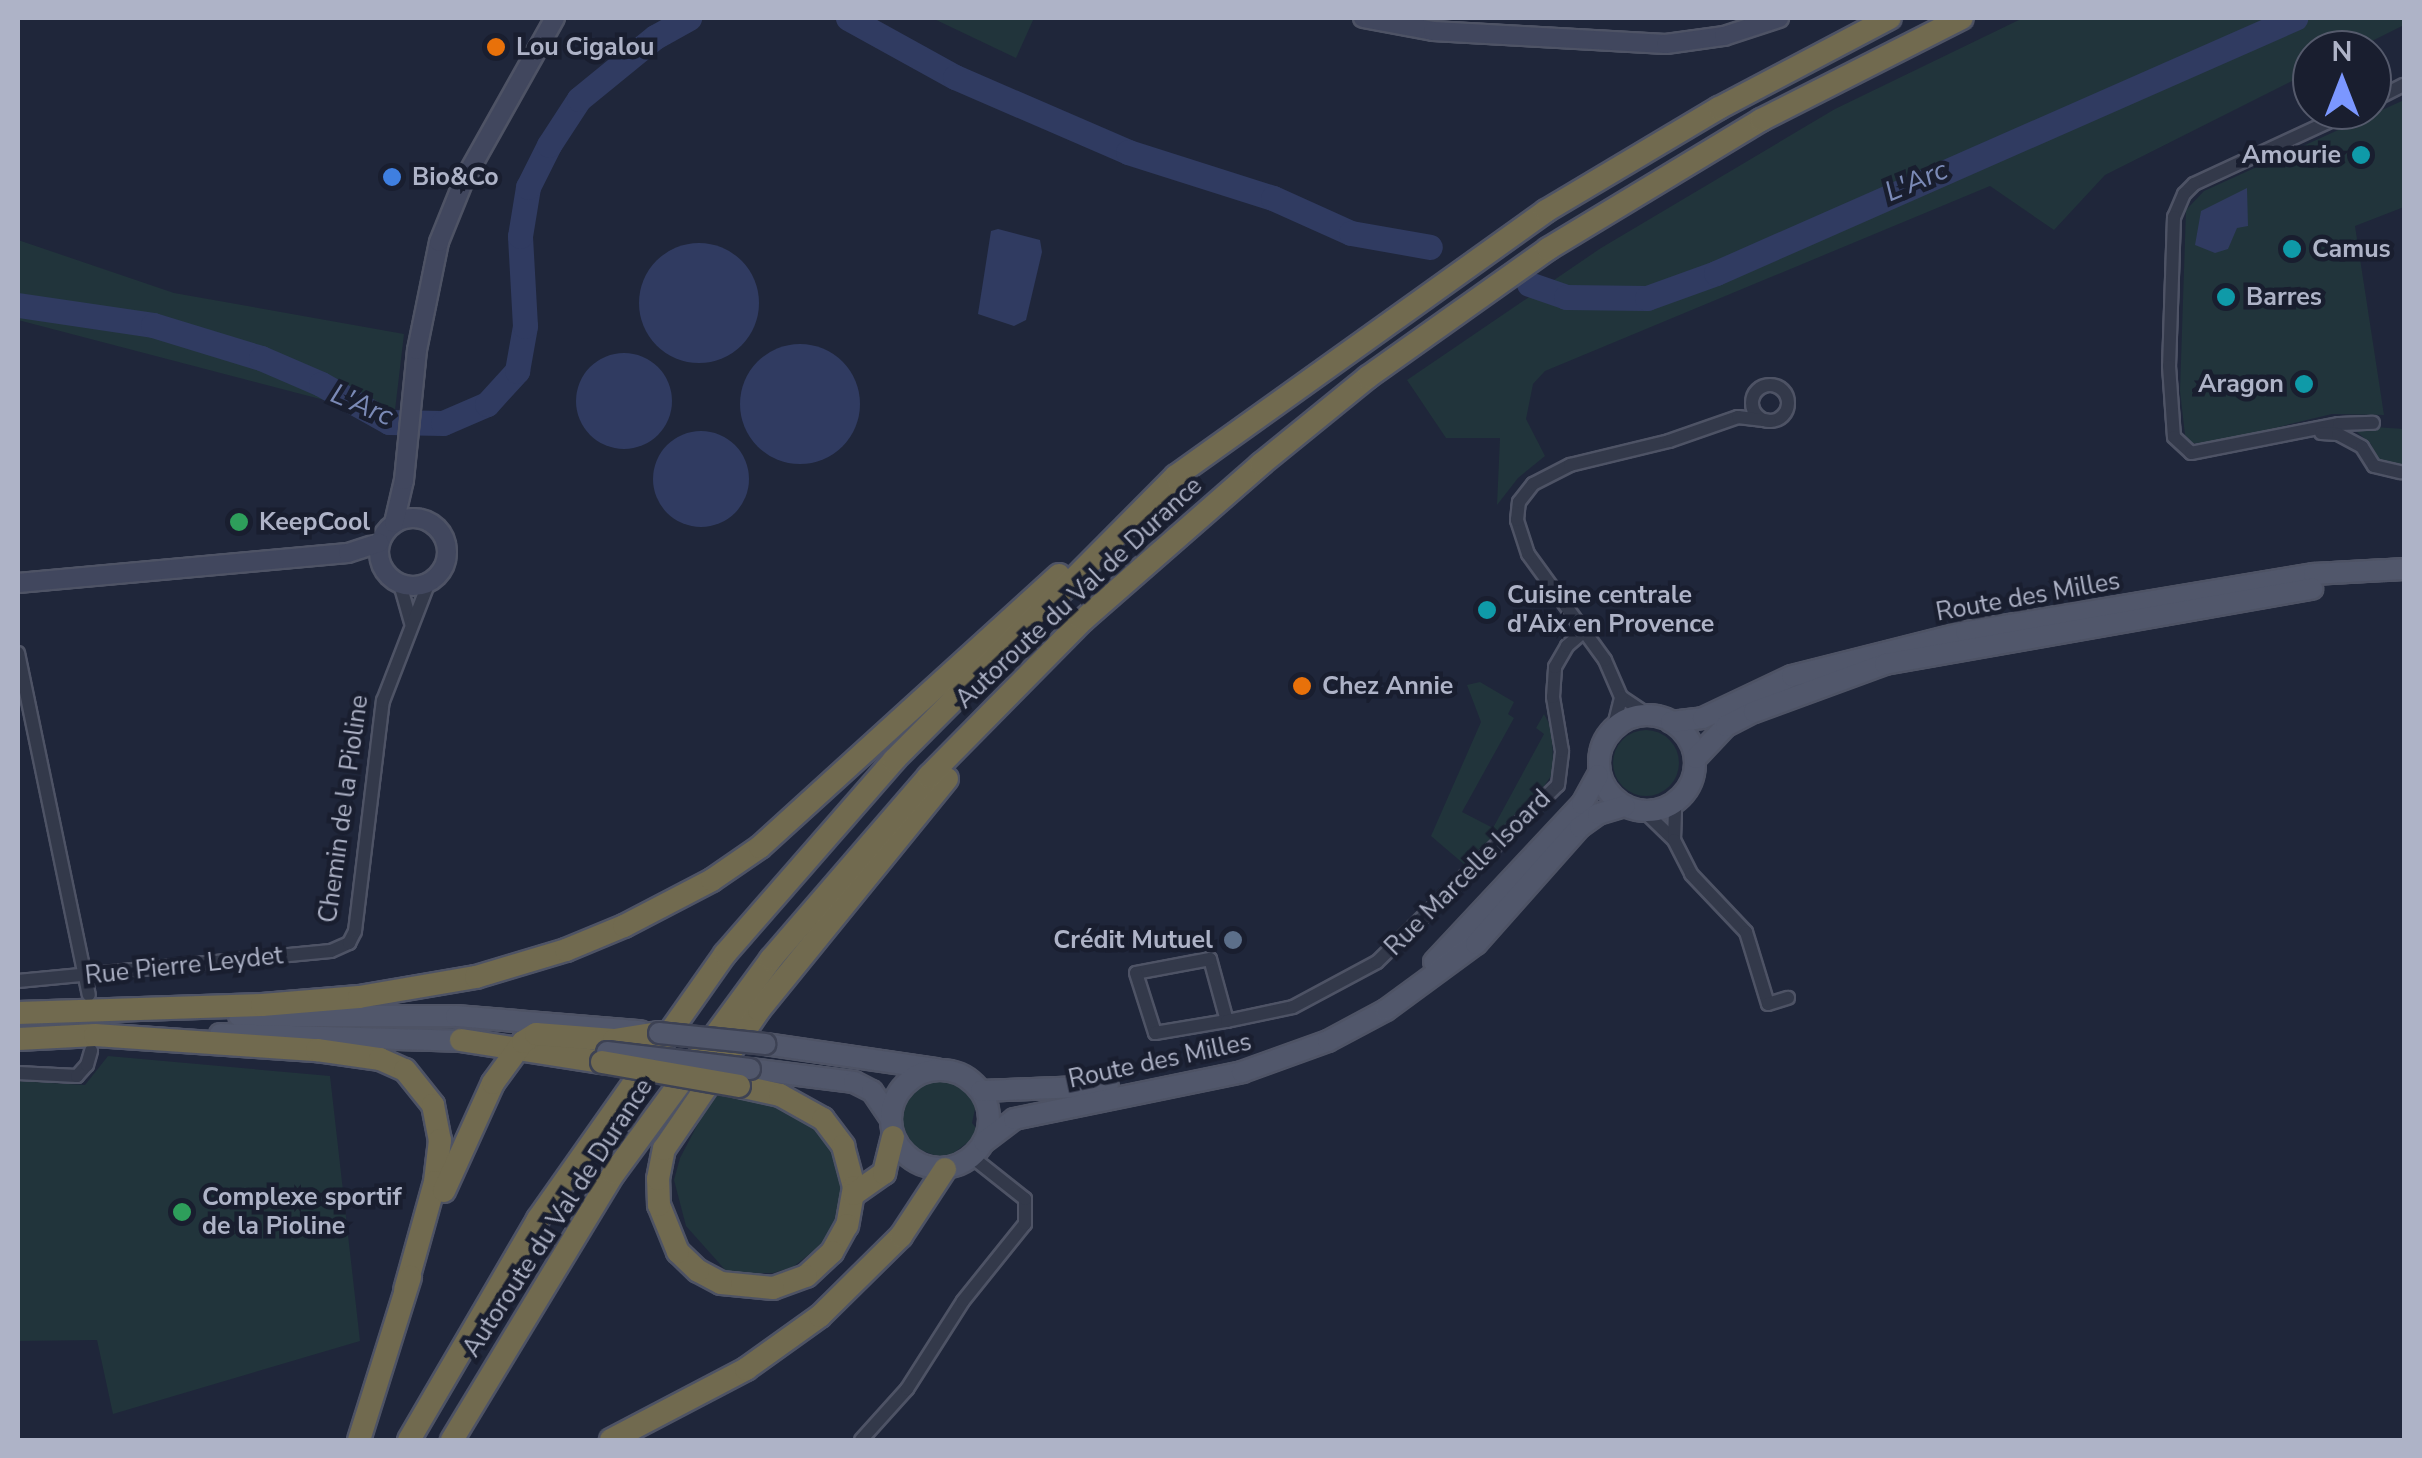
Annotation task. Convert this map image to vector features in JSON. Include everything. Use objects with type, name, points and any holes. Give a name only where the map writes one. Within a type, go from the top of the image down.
[{"type":"highway","name":"Autoroute du Val de Durance","points":[[409,1440],[547,1205],[725,954],[894,760],[1176,476],[1506,238],[1648,148],[1890,18]]},
{"type":"highway","name":"Autoroute du Val de Durance","points":[[452,1440],[614,1173],[771,959],[967,736],[1150,560],[1368,377],[1548,249],[1762,120],[1962,18]]},
{"type":"highway","points":[[18,1015],[262,1006],[375,995],[476,978],[566,950],[624,926],[724,872],[791,822],[999,626],[1176,476]]},
{"type":"highway","points":[[461,1040],[520,1046],[611,1046],[744,1077],[823,1119],[847,1156],[854,1194],[847,1225],[824,1261],[796,1281],[760,1288],[721,1283],[686,1261],[666,1230],[658,1179],[664,1149],[698,1094],[815,938],[970,753],[1150,560]]},
{"type":"highway","points":[[611,1046],[660,1033]]},
{"type":"highway","points":[[18,1038],[358,1054],[405,1070],[433,1106],[440,1140],[435,1182],[359,1440]]},
{"type":"highway","points":[[405,1290],[466,1140],[494,1083],[520,1046]]},
{"type":"highway","points":[[854,1194],[884,1173],[892,1128]]},
{"type":"highway","points":[[611,1440],[746,1370],[820,1316],[901,1236],[945,1169]]},
{"type":"main road","points":[[18,584],[348,554],[379,544],[394,523],[404,477],[415,371],[432,268],[450,212],[555,18]]},
{"type":"main road","points":[[1363,18],[1433,31],[1666,44],[1724,36],[1779,18]]},
{"type":"main road","points":[[348,554],[382,568],[400,584],[429,582],[444,566],[447,545],[439,530],[422,519],[404,477]]},
{"type":"main road","points":[[394,523],[422,519]]},
{"type":"main road","points":[[379,544],[382,568]]},
{"type":"main road","name":"Route des Milles","points":[[1661,720],[1703,718],[1808,671],[1966,632],[2314,574],[2404,569]]},
{"type":"main road","name":"Route des Milles","points":[[1696,758],[1726,726],[1884,664],[2318,588],[2404,582]]},
{"type":"main road","points":[[1631,719],[1661,720],[1688,739],[1696,758],[1690,785],[1676,802],[1629,806],[1598,775],[1601,751],[1612,730],[1631,719]]},
{"type":"main road","name":"Route des Milles","points":[[981,1090],[1088,1089],[1233,1064],[1321,1032],[1376,1006],[1434,962],[1582,804],[1598,775]]},
{"type":"main road","name":"Route des Milles","points":[[978,1150],[1014,1118],[1242,1072],[1328,1042],[1386,1010],[1476,944],[1580,827],[1598,814],[1629,806]]},
{"type":"main road","points":[[18,1015],[456,1016],[611,1046]]},
{"type":"main road","points":[[660,1033],[939,1070],[969,1079],[981,1090],[990,1116],[978,1150],[945,1169],[914,1161],[872,1091],[854,1082],[744,1077]]},
{"type":"main road","points":[[93,1043],[339,1034],[461,1040]]},
{"type":"main road","points":[[892,1128],[893,1103],[911,1079],[939,1070]]},
{"type":"street","points":[[2311,130],[2194,184],[2184,194],[2174,217],[2169,366],[2174,437],[2178,445],[2201,454],[2303,432],[2373,424]]},
{"type":"street","points":[[1661,720],[1622,697],[1605,660],[1528,554],[1517,520],[1519,502],[1533,484],[1570,464],[1669,441],[1738,417],[1770,421],[1785,412],[1786,395],[1769,386],[1752,398],[1738,417]]},
{"type":"street","points":[[1752,398],[1754,412],[1770,421]]},
{"type":"street","points":[[2303,432],[2338,434],[2362,448],[2374,466],[2401,472]]},
{"type":"street","name":"Chemin de la Pioline","points":[[348,943],[355,930],[382,701],[429,582]]},
{"type":"street","points":[[400,584],[411,626]]},
{"type":"street","name":"Rue Marcelle Isoard","points":[[1226,1021],[1210,960],[1136,973],[1155,1033],[1226,1021],[1293,1006],[1377,962],[1558,785],[1562,752],[1553,697],[1556,667],[1567,646],[1584,631]]},
{"type":"street","points":[[18,652],[89,995]]},
{"type":"street","points":[[1612,730],[1622,697]]},
{"type":"street","points":[[1674,840],[1676,802]]},
{"type":"street","points":[[1629,806],[1674,840],[1691,874],[1746,932],[1768,1004],[1788,998]]},
{"type":"street","name":"Rue Pierre Leydet","points":[[18,981],[331,951],[348,943]]},
{"type":"street","points":[[18,1073],[78,1076],[87,1065],[93,1043]]},
{"type":"street","points":[[860,1440],[907,1389],[964,1302],[1025,1224],[1025,1199],[978,1150]]},
{"type":"shaded area","points":[[932,18],[1034,18],[1016,58]]},
{"type":"shaded area","points":[[2023,18],[2404,18],[2404,25],[2392,31],[2292,30],[2292,81],[2105,175],[2054,230],[1990,186],[1545,371],[1533,384],[1526,419],[1545,456],[1518,478],[1497,505],[1500,438],[1446,438],[1407,380],[1601,248],[1835,109]]},
{"type":"shaded area","points":[[2404,100],[2404,207],[2355,226],[2384,415],[2332,414],[2212,443],[2193,443],[2185,435],[2180,391],[2186,210],[2204,191],[2338,130],[2392,130],[2392,105]]},
{"type":"shaded area","points":[[18,240],[174,293],[404,334],[393,427],[328,401],[18,320]]},
{"type":"shaded area","points":[[2359,426],[2404,429],[2404,466],[2378,461],[2371,444],[2356,431]]},
{"type":"shaded area","points":[[1480,682],[1514,702],[1508,714],[1514,718],[1462,812],[1493,828],[1544,734],[1536,728],[1544,714],[1552,729],[1553,763],[1551,776],[1532,804],[1465,865],[1431,836],[1481,722],[1467,685]]},
{"type":"shaded area","points":[[1646,730],[1669,740],[1679,763],[1669,786],[1646,796],[1623,786],[1613,763],[1623,740]]},
{"type":"shaded area","name":"Complexe sportif de la Pioline","points":[[108,1056],[330,1076],[360,1341],[113,1414],[97,1340],[18,1341],[18,1081],[85,1085]]},
{"type":"shaded area","points":[[935,1080],[960,1085],[976,1104],[972,1123],[977,1129],[971,1140],[951,1155],[939,1157],[915,1148],[902,1126],[905,1101],[913,1091]]},
{"type":"shaded area","points":[[713,1095],[773,1102],[812,1123],[827,1140],[842,1186],[841,1206],[834,1229],[793,1267],[773,1273],[728,1273],[686,1226],[674,1180],[680,1158]]},
{"type":"water","points":[[2247,188],[2248,226],[2237,228],[2228,249],[2215,253],[2195,245],[2201,211]]},
{"type":"water","points":[[998,229],[1040,240],[1042,252],[1026,320],[1014,326],[978,314],[991,231]]},
{"type":"water","points":[[699,243],[722,248],[741,261],[754,280],[759,303],[754,326],[741,345],[722,358],[699,363],[676,358],[657,345],[644,326],[639,303],[644,280],[657,261],[676,248]]},
{"type":"water","points":[[800,344],[823,349],[842,362],[855,381],[860,404],[855,427],[842,446],[823,459],[800,464],[777,459],[758,446],[745,427],[740,404],[745,381],[758,362],[777,349]]},
{"type":"water","points":[[624,353],[642,357],[658,367],[668,383],[672,401],[668,419],[658,435],[642,445],[624,449],[606,445],[590,435],[580,419],[576,401],[580,383],[590,367],[606,357]]},
{"type":"water","points":[[701,431],[719,435],[735,445],[745,461],[749,479],[745,497],[735,513],[719,523],[701,527],[683,523],[667,513],[657,497],[653,479],[657,461],[667,445],[683,435]]},
{"type":"waterway","name":"L'Arc","points":[[18,305],[153,325],[261,358],[321,384],[389,422],[443,423],[487,404],[517,371],[525,326],[520,236],[528,187],[549,145],[579,99],[655,37],[689,18]]},
{"type":"waterway","name":"L'Arc","points":[[848,18],[955,77],[1128,152],[1273,198],[1351,233],[1430,247]]},
{"type":"waterway","name":"L'Arc","points":[[1529,284],[1566,297],[1647,298],[1716,273],[2295,18]]},
{"type":"place","name":"Lou Cigalou","points":[[496,47]]},
{"type":"place","name":"Amourie","points":[[2361,155]]},
{"type":"place","name":"Bio&Co","points":[[392,177]]},
{"type":"place","name":"Camus","points":[[2292,249]]},
{"type":"place","name":"Barres","points":[[2226,297]]},
{"type":"place","name":"Aragon","points":[[2304,384]]},
{"type":"place","name":"KeepCool","points":[[239,522]]},
{"type":"place","name":"Cuisine centrale d'Aix en Provence","points":[[1487,610]]},
{"type":"place","name":"Chez Annie","points":[[1302,686]]},
{"type":"place","name":"Crédit Mutuel","points":[[1233,940]]},
{"type":"place","name":"Complexe sportif de la Pioline","points":[[182,1212]]}]
